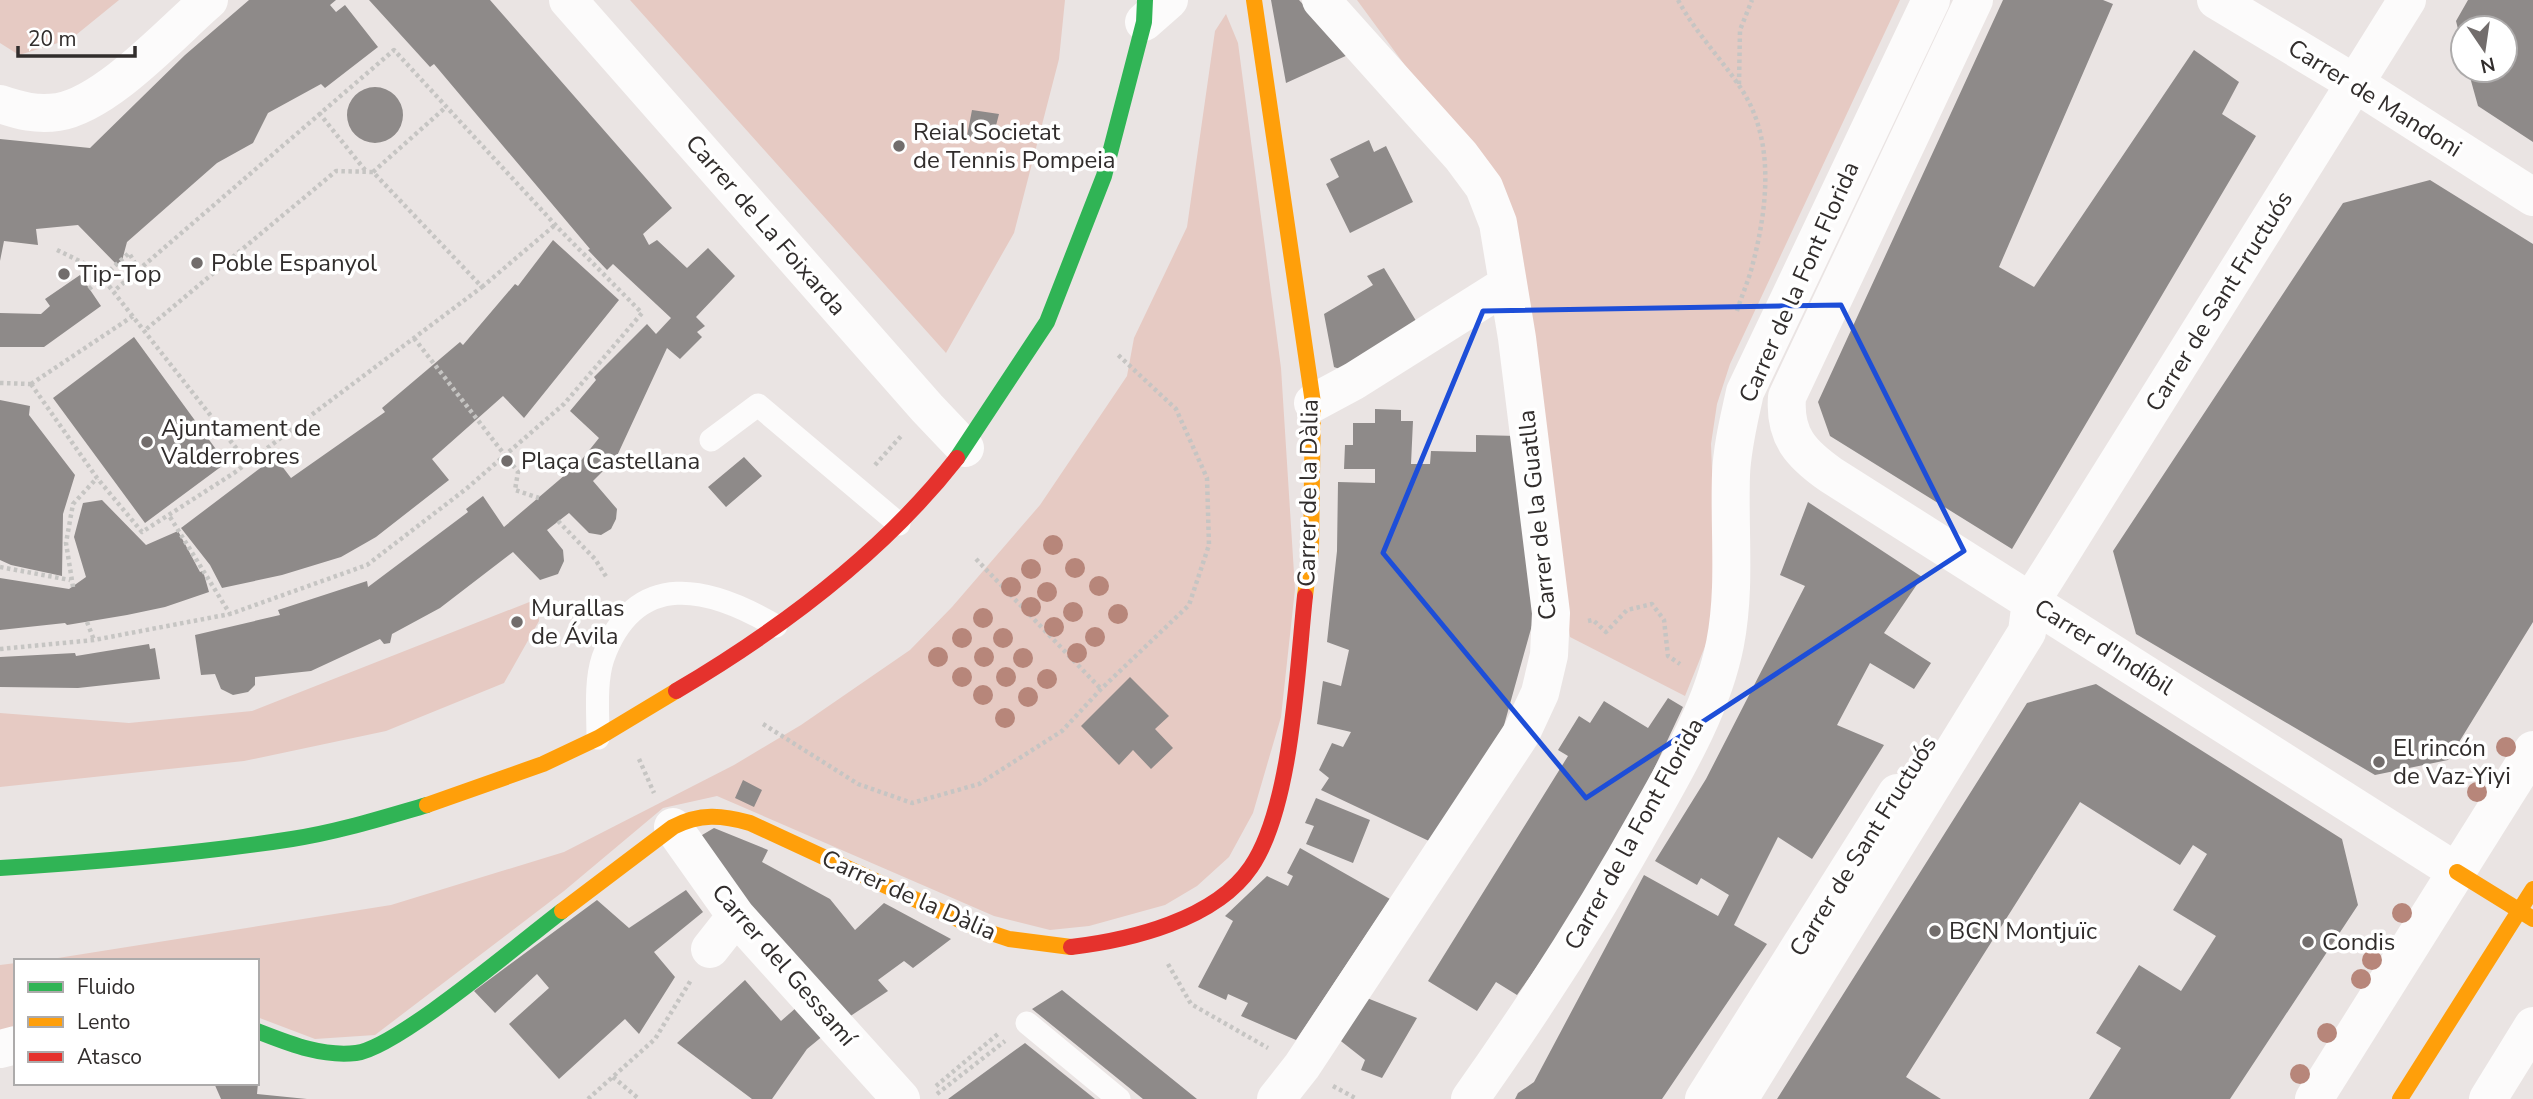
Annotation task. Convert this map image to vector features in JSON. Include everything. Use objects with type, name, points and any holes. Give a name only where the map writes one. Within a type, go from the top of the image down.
[{"type":"street","points":[[0,104],[27,113],[60,111],[88,102],[113,85],[209,0]]},
{"type":"street","name":"Carrer de La Foixarda","points":[[568,0],[965,448]]},
{"type":"street","name":"Carrer de la Dàlia","points":[[259,1032],[297,1047],[336,1056],[375,1049],[415,1022],[673,827],[694,817],[722,814],[750,823],[979,929],[1066,948],[1121,941],[1178,921],[1213,904],[1251,867],[1272,819],[1284,776],[1311,550],[1313,403],[1254,0]]},
{"type":"street","name":"Carrer de la Guatlla","points":[[1276,1099],[1302,1066],[1521,734],[1540,693],[1549,655],[1551,613],[1548,571],[1498,223],[1484,187],[1461,156],[1321,0]]},
{"type":"street","name":"Carrer de la Font Florida","points":[[1470,1099],[1614,879],[1679,764],[1704,709],[1725,647],[1731,605],[1731,475],[1735,432],[1745,392],[1931,0]]},
{"type":"street","name":"Carrer de la Font Florida","points":[[1787,397],[1974,0]]},
{"type":"street","name":"Carrer de Mandoni","points":[[2216,0],[2356,84],[2533,197]]},
{"type":"street","name":"Carrer de Sant Fructuós","points":[[1703,1099],[2007,618],[2031,601],[2407,0]]},
{"type":"street","points":[[0,868],[93,862],[293,839],[351,827],[428,805],[543,764],[598,738],[726,662],[776,626],[869,554],[899,524],[965,448],[1047,322],[1104,176],[1153,7]]},
{"type":"street","points":[[1313,403],[1354,381],[1508,284]]},
{"type":"street","name":"Carrer d'Indíbil","points":[[1787,397],[1789,430],[1795,445],[1807,458],[2457,872]]},
{"type":"street","name":"Carrer de Sant Fructuós","points":[[1739,1099],[2027,632],[2031,601]]},
{"type":"street","points":[[2314,1099],[2533,750]]},
{"type":"street","name":"Carrer del Gessamí","points":[[673,827],[736,916],[901,1099]]},
{"type":"street","points":[[2457,872],[2533,919]]},
{"type":"street","points":[[2400,1099],[2533,889]]},
{"type":"street","points":[[710,949],[736,916]]},
{"type":"street","points":[[2488,1099],[2533,1026]]},
{"type":"lane","points":[[711,440],[758,405],[899,524]]},
{"type":"lane","points":[[598,738],[602,660],[626,616],[648,600],[697,592],[740,605],[776,626]]},
{"type":"lane","points":[[1027,1023],[1119,1099]]},
{"type":"path","points":[[1678,0],[1691,25],[1754,108],[1762,132],[1766,162],[1764,195],[1753,263],[1735,316]]},
{"type":"path","points":[[1739,85],[1740,30],[1752,0]]},
{"type":"path","points":[[0,649],[94,640],[230,614],[367,565],[466,489],[564,404],[642,313],[555,225],[394,50],[114,291]]},
{"type":"path","points":[[373,172],[446,107]]},
{"type":"path","points":[[319,113],[365,170]]},
{"type":"path","points":[[144,331],[335,171],[373,172],[482,287]]},
{"type":"path","points":[[31,384],[97,478],[142,532],[170,517],[234,473],[482,287],[555,225]]},
{"type":"path","points":[[57,250],[92,267]]},
{"type":"path","points":[[89,289],[129,253],[139,270]]},
{"type":"path","points":[[109,286],[247,462]]},
{"type":"path","points":[[0,383],[31,384],[133,316]]},
{"type":"path","points":[[414,338],[518,471],[515,490],[539,498]]},
{"type":"path","points":[[763,724],[858,785],[912,803],[979,784],[1062,731],[1101,689],[1189,605],[1209,545],[1207,478],[1176,409],[1116,353]]},
{"type":"path","points":[[875,465],[907,429]]},
{"type":"path","points":[[73,587],[66,543],[73,504],[97,478]]},
{"type":"path","points":[[170,517],[230,614]]},
{"type":"path","points":[[558,521],[595,559],[607,578]]},
{"type":"path","points":[[976,559],[1101,689]]},
{"type":"path","points":[[0,567],[70,580]]},
{"type":"path","points":[[1582,622],[1592,620],[1606,632],[1627,610],[1652,604],[1664,620],[1668,656],[1689,670]]},
{"type":"path","points":[[87,622],[94,640]]},
{"type":"path","points":[[623,723],[653,791],[673,827]]},
{"type":"path","points":[[1177,981],[1191,1004],[1275,1052]]},
{"type":"path","points":[[588,1099],[654,1039],[679,1000]]},
{"type":"path","points":[[932,1099],[1027,1023]]},
{"type":"path","points":[[613,1077],[639,1099]]},
{"type":"path","points":[[1323,1080],[1357,1099]]},
{"type":"highlighted area","points":[[1841,305],[1964,551],[1586,798],[1383,553],[1483,311]]},
{"type":"shaded area","points":[[0,0],[119,0],[71,39],[19,55],[0,43]]},
{"type":"shaded area","name":"Reial Societat de Tennis Pompeia","points":[[630,0],[1065,0],[1059,59],[1014,233],[946,353]]},
{"type":"shaded area","points":[[1357,0],[1900,0],[1730,364],[1717,404],[1711,444],[1716,574],[1708,639],[1685,696],[1570,637],[1528,329],[1415,79]]},
{"type":"shaded area","points":[[1226,14],[1238,43],[1281,368],[1295,589],[1281,717],[1253,813],[1229,857],[1197,886],[1165,905],[1089,926],[1050,930],[994,916],[717,796],[663,808],[564,891],[375,1035],[315,1039],[259,1018],[259,959],[52,959],[391,905],[564,852],[734,765],[801,725],[910,650],[952,607],[1040,505],[1127,376],[1134,338],[1187,227],[1215,31]]},
{"type":"shaded area","points":[[537,599],[539,621],[504,683],[386,731],[244,761],[0,787],[0,713],[129,723],[252,711]]},
{"type":"shaded area","points":[[14,963],[14,1028],[0,1031],[0,965]]},
{"type":"building","points":[[249,0],[336,0],[330,5],[336,12],[345,5],[378,47],[325,88],[321,84],[268,113],[253,143],[217,163],[127,242],[120,268],[78,225],[36,229],[38,245],[4,241],[0,261],[0,139],[90,148],[185,55]]},
{"type":"building","points":[[369,0],[490,0],[672,208],[643,234],[649,245],[657,240],[687,268],[708,248],[735,276],[696,317],[705,326],[697,332],[702,337],[680,359],[667,348],[616,458],[593,481],[617,509],[611,529],[601,535],[589,533],[569,513],[547,530],[563,550],[564,561],[558,574],[540,580],[513,552],[440,608],[392,634],[390,643],[384,644],[380,639],[311,671],[255,677],[255,685],[248,692],[233,695],[221,689],[215,674],[201,675],[195,635],[280,615],[278,610],[367,581],[368,587],[468,512],[466,509],[483,496],[504,527],[579,463],[599,438],[570,411],[596,380],[594,377],[647,324],[656,334],[671,318],[613,264],[607,270],[588,250],[590,249],[434,64],[430,67]]},
{"type":"building","points":[[1271,0],[1299,0],[1350,54],[1286,83]]},
{"type":"building","points":[[2003,0],[2103,0],[2113,4],[1999,267],[2034,287],[2194,50],[2239,82],[2222,114],[2256,136],[2012,549],[1830,436],[1818,402]]},
{"type":"building","points":[[2468,0],[2533,0],[2533,142],[2478,106],[2472,84],[2519,84],[2519,14],[2460,14]]},
{"type":"building","points":[[375,87],[386,89],[395,95],[401,104],[401,126],[395,135],[386,141],[375,143],[364,141],[355,135],[349,126],[347,115],[349,104],[355,95],[364,89]]},
{"type":"building","points":[[972,110],[999,114],[992,141],[967,136]]},
{"type":"building","points":[[1369,140],[1374,152],[1386,146],[1413,202],[1350,233],[1326,184],[1339,177],[1330,159]]},
{"type":"building","points":[[2430,180],[2533,244],[2533,622],[2448,760],[2375,775],[2136,634],[2113,551],[2343,203]]},
{"type":"building","points":[[553,240],[619,300],[524,418],[503,396],[432,459],[449,480],[376,537],[341,557],[282,575],[222,588],[210,565],[181,528],[275,457],[291,478],[385,412],[382,408],[460,342],[463,345],[515,284],[518,286]]},
{"type":"building","points":[[1384,268],[1418,324],[1345,371],[1334,367],[1324,314],[1373,285],[1367,276]]},
{"type":"building","points":[[80,275],[101,306],[44,347],[0,347],[0,313],[41,314],[50,306],[45,299]]},
{"type":"building","points":[[134,337],[226,463],[145,523],[53,398]]},
{"type":"building","points":[[0,400],[30,406],[29,415],[75,475],[63,514],[62,576],[0,560]]},
{"type":"building","points":[[1375,409],[1401,410],[1401,421],[1413,421],[1411,464],[1430,464],[1431,451],[1476,452],[1476,435],[1518,436],[1534,618],[1501,736],[1429,841],[1321,790],[1329,778],[1319,770],[1332,743],[1343,747],[1351,732],[1317,724],[1323,681],[1341,686],[1349,650],[1327,642],[1337,551],[1338,482],[1375,483],[1375,469],[1344,469],[1345,445],[1353,445],[1353,423],[1375,423]]},
{"type":"building","points":[[744,457],[762,476],[726,507],[708,487]]},
{"type":"building","points":[[102,500],[146,545],[178,531],[200,572],[203,571],[209,592],[165,607],[127,615],[67,625],[65,623],[0,630],[0,578],[69,589],[86,577],[74,537],[83,503]]},
{"type":"building","points":[[1808,502],[1922,577],[1884,633],[1931,663],[1914,689],[1870,663],[1837,725],[1884,745],[1812,859],[1778,837],[1734,925],[1767,944],[1662,1099],[1515,1099],[1518,1093],[1534,1082],[1644,875],[1718,916],[1729,895],[1701,878],[1697,885],[1655,861],[1706,779],[1805,586],[1780,575]]},
{"type":"building","points":[[149,644],[150,649],[155,648],[160,679],[78,688],[0,687],[0,657],[75,653],[76,656]]},
{"type":"building","points":[[1130,677],[1169,716],[1155,729],[1173,748],[1151,769],[1133,750],[1119,765],[1081,726]]},
{"type":"building","points":[[2096,684],[2342,839],[2358,905],[2230,1099],[2089,1099],[2121,1048],[2096,1033],[2139,965],[2181,991],[2216,936],[2173,910],[2207,854],[2193,845],[2180,865],[2080,802],[1906,1077],[1941,1099],[1777,1099],[2027,703]]},
{"type":"building","points":[[1668,698],[1683,707],[1609,865],[1517,995],[1496,982],[1477,1011],[1428,981],[1568,756],[1558,750],[1579,716],[1590,723],[1604,701],[1648,728]]},
{"type":"building","points":[[743,780],[762,790],[754,807],[735,798]]},
{"type":"building","points":[[1316,798],[1370,820],[1353,863],[1306,844],[1314,826],[1305,823]]},
{"type":"building","points":[[714,828],[768,850],[762,862],[830,899],[855,930],[884,903],[951,939],[913,968],[904,961],[878,980],[888,991],[849,1017],[759,926],[697,838]]},
{"type":"building","points":[[1300,848],[1390,899],[1296,1040],[1241,1016],[1248,1003],[1228,994],[1226,1000],[1198,987],[1233,921],[1225,916],[1267,876],[1288,886],[1293,876],[1287,873]]},
{"type":"building","points":[[686,890],[703,912],[654,952],[675,977],[639,1034],[625,1019],[559,1079],[509,1024],[549,988],[537,974],[495,1013],[474,991],[597,900],[629,928]]},
{"type":"building","points":[[745,980],[781,1021],[797,1007],[824,1035],[807,1049],[772,1099],[752,1099],[677,1043]]},
{"type":"building","points":[[1062,990],[1197,1099],[1143,1099],[1032,1009]]},
{"type":"building","points":[[1367,998],[1417,1018],[1382,1078],[1361,1070],[1365,1060],[1337,1038]]},
{"type":"building","points":[[1025,1043],[1095,1099],[948,1099]]},
{"type":"building","points":[[215,1085],[258,1085],[257,1094],[307,1099],[221,1099]]},
{"type":"traffic: fast","points":[[957,458],[1047,322],[1104,176],[1144,22],[1145,0]]},
{"type":"traffic: fast","points":[[0,868],[146,857],[292,839],[343,829],[427,805]]},
{"type":"traffic: fast","points":[[259,1032],[305,1048],[330,1053],[356,1053],[375,1047],[429,1014],[562,911]]},
{"type":"traffic: slow","points":[[1254,0],[1313,403],[1311,550],[1305,596]]},
{"type":"traffic: slow","points":[[427,805],[543,764],[598,738],[676,691]]},
{"type":"traffic: slow","points":[[562,911],[673,827],[692,819],[720,817],[750,823],[979,929],[1009,939],[1071,947]]},
{"type":"traffic: slow","points":[[2457,872],[2533,919]]},
{"type":"traffic: slow","points":[[2400,1099],[2533,889]]},
{"type":"traffic: jam","points":[[676,691],[754,642],[863,558],[928,493],[957,458]]},
{"type":"traffic: jam","points":[[1071,947],[1144,933],[1194,914],[1216,901],[1251,867],[1265,841],[1276,810],[1284,774],[1305,596]]},
{"type":"place","name":"Reial Societat de Tennis Pompeia","points":[[899,146]]},
{"type":"place","name":"Poble Espanyol","points":[[197,263]]},
{"type":"place","name":"Tip-Top","points":[[64,274]]},
{"type":"place","name":"Ajuntament de Valderrobres","points":[[147,442]]},
{"type":"place","name":"Plaça Castellana","points":[[507,461]]},
{"type":"place","name":"Murallas de Ávila","points":[[517,622]]},
{"type":"place","name":"El rincón de Vaz-Yiyi","points":[[2379,762]]},
{"type":"place","name":"BCN Montjuïc","points":[[1935,931]]},
{"type":"place","name":"Condis","points":[[2308,942]]}]
